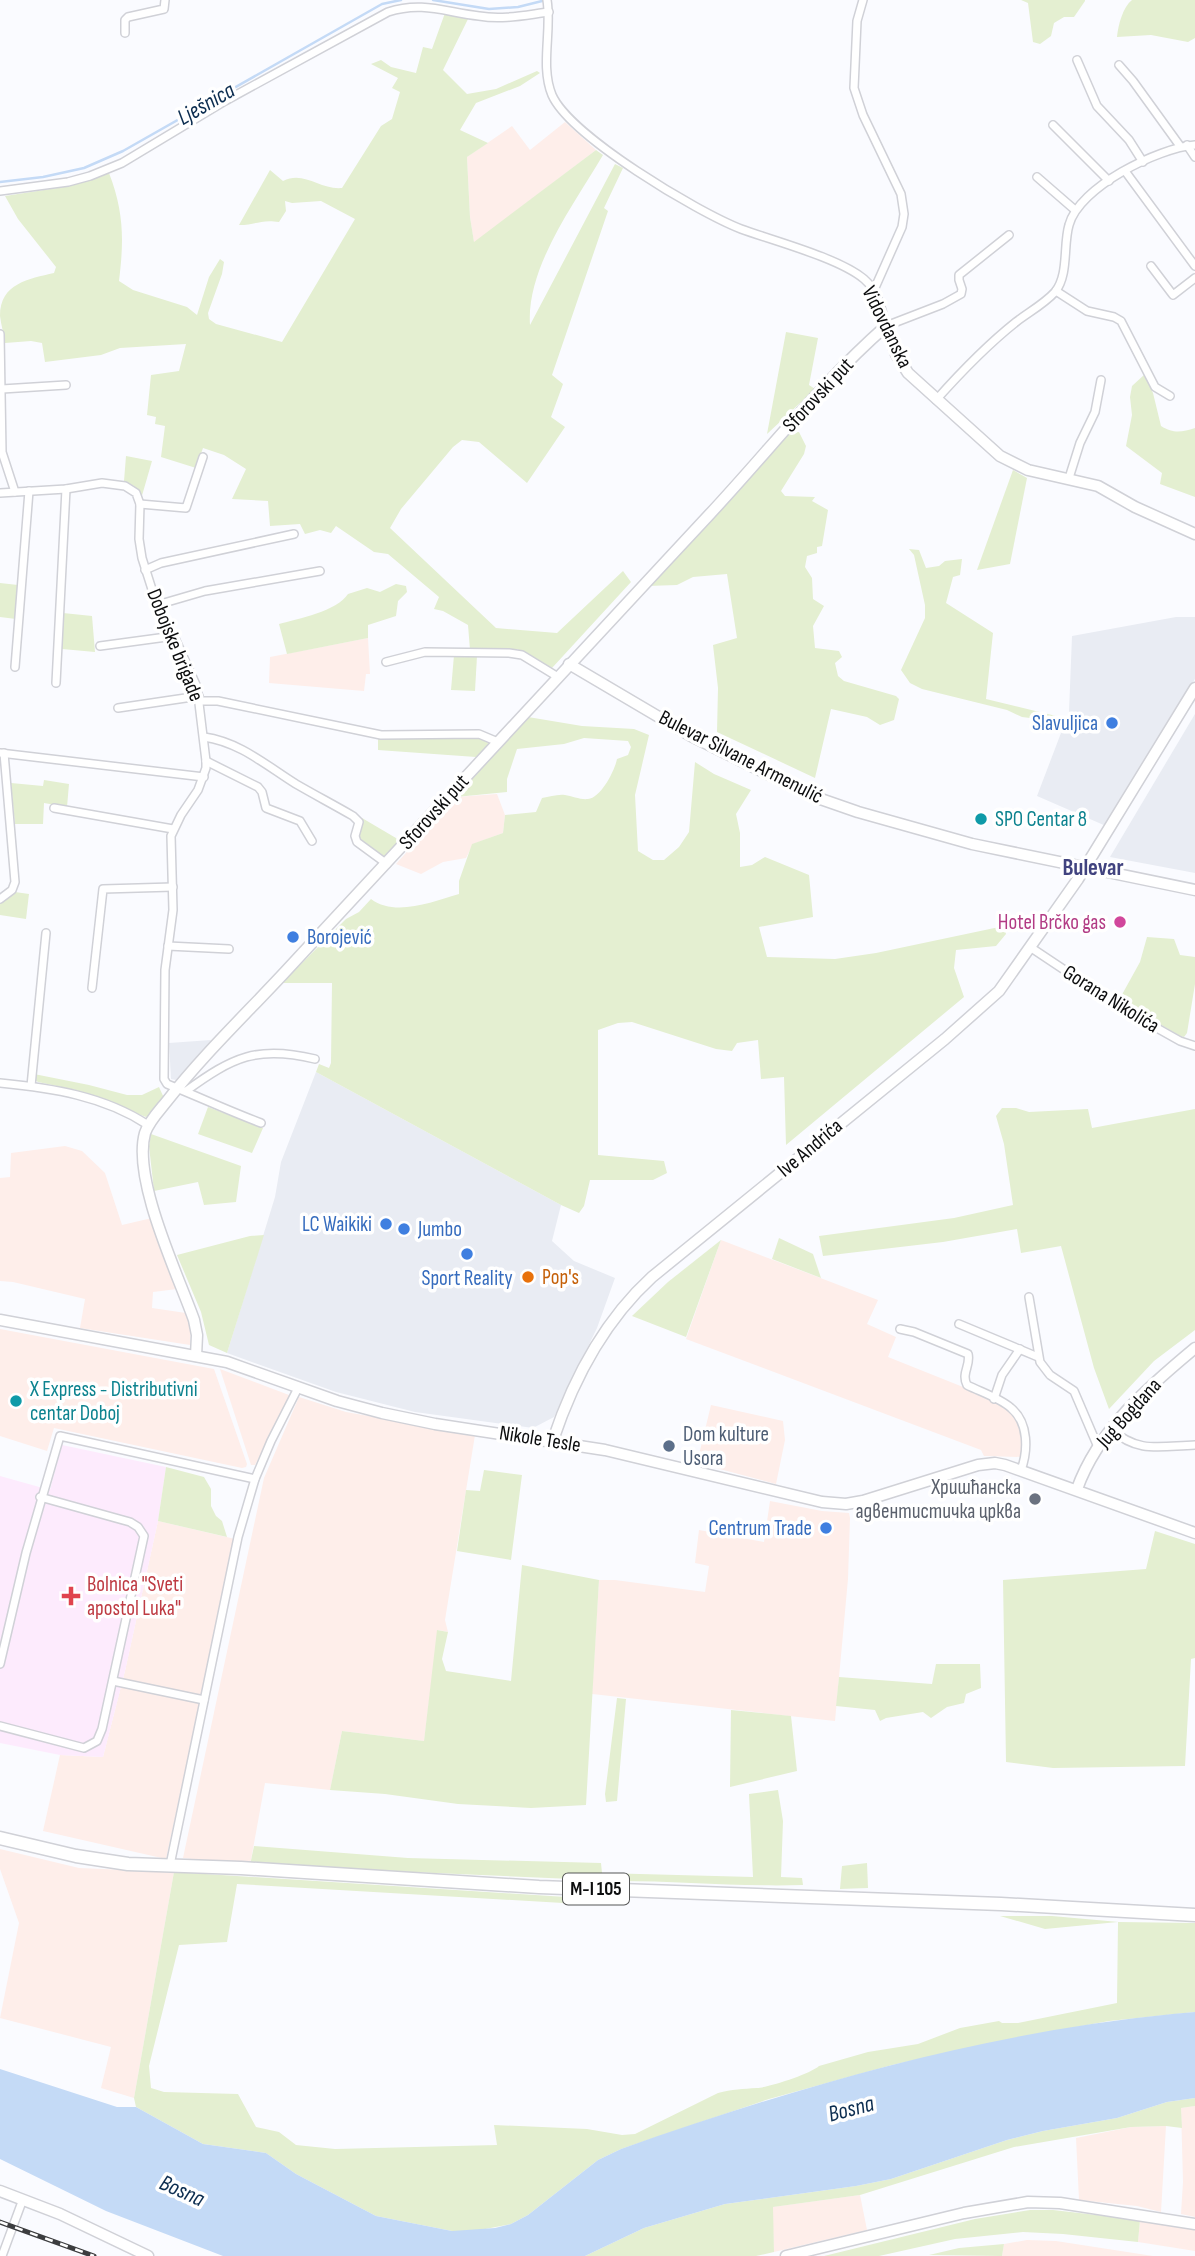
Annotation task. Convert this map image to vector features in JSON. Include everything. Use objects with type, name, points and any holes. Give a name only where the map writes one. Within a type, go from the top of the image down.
[{"type":"main road","name":"M-I 105","points":[[0,1838],[76,1856],[128,1864],[538,1887],[1195,1914]]},
{"type":"street","points":[[125,33],[125,20],[128,17],[164,9],[165,0]]},
{"type":"street","points":[[863,0],[857,21],[854,88],[863,115],[901,194],[904,214],[902,227],[874,290]]},
{"type":"street","points":[[0,191],[68,182],[122,163],[225,101],[388,12],[425,6],[498,18],[519,17],[548,5]]},
{"type":"street","name":"Vidovdanska","points":[[548,5],[549,85],[556,103],[573,124],[615,156],[685,201],[731,225],[846,267],[866,280],[874,290],[901,363],[908,373],[1000,456],[1028,470],[1091,483],[1135,507],[1195,534]]},
{"type":"street","points":[[1077,60],[1097,106],[1129,140],[1143,162]]},
{"type":"street","points":[[1119,65],[1195,158]]},
{"type":"street","points":[[1053,125],[1109,181]]},
{"type":"street","points":[[936,400],[993,342],[1056,291],[1063,270],[1067,231],[1075,210],[1087,197],[1125,171],[1187,145]]},
{"type":"street","points":[[1125,171],[1195,266]]},
{"type":"street","points":[[1037,177],[1075,210]]},
{"type":"street","points":[[886,326],[943,304],[961,294],[963,291],[958,281],[960,275],[1009,235]]},
{"type":"street","points":[[1151,266],[1173,295],[1195,278]]},
{"type":"street","points":[[1056,291],[1087,311],[1121,321],[1155,387],[1170,396]]},
{"type":"street","name":"Sforovski put","points":[[148,1125],[569,664],[724,499],[815,396],[886,326]]},
{"type":"street","points":[[0,334],[2,452],[15,492]]},
{"type":"street","points":[[1069,478],[1080,443],[1095,412],[1101,380]]},
{"type":"street","points":[[2,389],[66,385]]},
{"type":"street","points":[[0,493],[66,489],[97,483],[121,484],[132,490],[141,504],[186,508],[203,457]]},
{"type":"street","points":[[56,683],[66,489]]},
{"type":"street","points":[[15,667],[29,491]]},
{"type":"street","name":"Dobojske brigade","points":[[141,504],[138,540],[145,570],[157,605],[174,636],[200,698],[206,761],[204,777],[173,829],[171,845],[173,910],[165,970],[164,1079],[167,1084],[182,1089]]},
{"type":"street","points":[[145,570],[161,563],[294,534]]},
{"type":"street","points":[[157,605],[205,591],[320,571]]},
{"type":"street","points":[[100,646],[174,636]]},
{"type":"street","points":[[386,662],[425,652],[509,653],[522,655],[558,677]]},
{"type":"street","name":"Bulevar Silvane Armenulić","points":[[569,664],[691,736],[812,796],[858,812],[972,844],[1195,890]]},
{"type":"street","name":"Ive Andrića","points":[[553,1440],[577,1382],[614,1316],[625,1303],[652,1277],[946,1039],[999,991],[1085,867],[1195,688]]},
{"type":"street","points":[[118,708],[200,698],[381,735],[479,734],[498,742]]},
{"type":"street","points":[[204,737],[258,757],[294,782],[353,816],[359,822],[356,842],[387,864]]},
{"type":"street","points":[[0,899],[12,890],[15,882],[2,753],[204,777]]},
{"type":"street","points":[[206,761],[258,787],[266,808],[300,821],[313,841]]},
{"type":"street","points":[[54,808],[173,829]]},
{"type":"street","points":[[92,988],[103,889],[173,887]]},
{"type":"street","points":[[31,1086],[46,933]]},
{"type":"street","points":[[168,946],[229,949]]},
{"type":"street","name":"Gorana Nikolića","points":[[1030,947],[1123,1009],[1180,1041],[1195,1046]]},
{"type":"street","points":[[182,1089],[230,1062],[255,1054],[280,1052],[315,1059]]},
{"type":"street","points":[[0,1083],[59,1090],[130,1114],[148,1125],[143,1150],[149,1189],[156,1217],[194,1320],[197,1335],[196,1356]]},
{"type":"street","points":[[182,1089],[208,1103],[261,1123]]},
{"type":"street","points":[[1029,1297],[1038,1357],[1050,1375],[1074,1391],[1098,1447]]},
{"type":"street","name":"Nikole Tesle","points":[[0,1320],[227,1362],[298,1388],[382,1413],[630,1455],[780,1494],[834,1504],[879,1497],[987,1463],[1000,1464],[1077,1489],[1195,1533]]},
{"type":"street","points":[[959,1324],[1038,1357]]},
{"type":"street","points":[[900,1329],[968,1354],[970,1361],[964,1376],[967,1385],[1010,1407],[1019,1420],[1027,1451],[1021,1470]]},
{"type":"street","name":"Jug Bogdana","points":[[1077,1489],[1083,1472],[1111,1429],[1140,1396],[1195,1348]]},
{"type":"street","points":[[994,1399],[1002,1375],[1020,1349]]},
{"type":"street","points":[[170,1865],[237,1537],[255,1479],[298,1388]]},
{"type":"street","points":[[1111,1429],[1121,1439],[1134,1445],[1195,1445]]},
{"type":"street","points":[[0,1664],[40,1497],[60,1436],[255,1479]]},
{"type":"street","points":[[0,1726],[84,1748],[97,1741],[102,1729],[144,1536],[130,1522],[40,1497]]},
{"type":"street","points":[[113,1681],[204,1700]]},
{"type":"street","points":[[0,2191],[60,2214],[148,2256]]},
{"type":"street","points":[[2,2256],[23,2199]]},
{"type":"street","points":[[786,2256],[964,2213],[1028,2203],[1060,2203],[1195,2224]]},
{"type":"shaded area","points":[[565,122],[596,150],[474,243],[467,157],[512,126],[530,150]]},
{"type":"shaded area","points":[[1176,617],[1195,617],[1195,679],[1106,826],[1037,796],[1069,712],[1072,636]]},
{"type":"shaded area","points":[[368,638],[370,674],[366,674],[364,691],[269,683],[270,657]]},
{"type":"shaded area","points":[[1195,714],[1195,873],[1110,857]]},
{"type":"shaded area","points":[[497,794],[505,815],[503,833],[473,844],[466,858],[443,862],[421,874],[396,864],[456,797]]},
{"type":"shaded area","points":[[211,1040],[206,1049],[176,1080],[171,1079],[169,1043]]},
{"type":"shaded area","points":[[316,1072],[561,1205],[552,1241],[574,1261],[615,1278],[597,1328],[554,1417],[533,1428],[415,1412],[336,1392],[227,1353],[275,1197],[281,1162]]},
{"type":"shaded area","points":[[65,1146],[82,1151],[105,1173],[122,1225],[152,1218],[177,1289],[153,1292],[152,1308],[186,1313],[191,1325],[190,1345],[80,1328],[85,1299],[0,1281],[0,1178],[10,1177],[11,1153]]},
{"type":"shaded area","points":[[721,1240],[878,1300],[867,1324],[896,1337],[888,1357],[973,1391],[1008,1409],[1017,1422],[1024,1446],[1022,1457],[984,1456],[981,1450],[686,1339]]},
{"type":"shaded area","points":[[0,1329],[214,1369],[246,1467],[54,1428],[47,1451],[0,1436]]},
{"type":"shaded area","points":[[220,1369],[289,1395],[255,1465],[251,1465]]},
{"type":"shaded area","points":[[299,1397],[346,1412],[475,1435],[445,1620],[448,1632],[438,1630],[424,1741],[342,1731],[330,1790],[265,1783],[250,1865],[183,1858],[264,1478]]},
{"type":"shaded area","points":[[711,1405],[783,1421],[785,1440],[776,1484],[697,1463]]},
{"type":"shaded area","name":"Bolnica \"Sveti apostol Luka\"","points":[[62,1445],[166,1467],[158,1521],[103,1757],[60,1755],[0,1743],[0,1476],[50,1490]]},
{"type":"shaded area","points":[[770,1501],[849,1513],[848,1579],[835,1721],[592,1694],[599,1580],[705,1592],[709,1566],[695,1563],[699,1530],[764,1542]]},
{"type":"shaded area","points":[[158,1521],[235,1539],[166,1859],[43,1831],[60,1755],[103,1757]]},
{"type":"shaded area","points":[[0,1849],[79,1868],[174,1872],[134,2098],[101,2088],[111,2047],[0,2018],[19,1923],[0,1869]]},
{"type":"shaded area","points":[[1195,2106],[1195,2217],[1181,2214],[1181,2108]]},
{"type":"shaded area","points":[[1166,2126],[1161,2212],[1137,2206],[1079,2200],[1076,2138],[1131,2127]]},
{"type":"shaded area","points":[[860,2195],[867,2230],[774,2252],[772,2207]]},
{"type":"shaded area","points":[[1140,2220],[1195,2228],[1195,2251],[1138,2242]]},
{"type":"shaded area","points":[[1027,2240],[1056,2241],[1153,2256],[1002,2256],[1004,2244]]},
{"type":"green space","points":[[1021,0],[1085,1],[1074,17],[1064,17],[1054,23],[1051,36],[1040,44],[1033,42],[1028,3]]},
{"type":"green space","points":[[1132,0],[1195,0],[1195,38],[1188,42],[1151,35],[1117,37],[1126,7]]},
{"type":"green space","points":[[445,13],[468,19],[443,70],[467,94],[496,89],[537,71],[540,73],[520,86],[476,103],[460,130],[488,143],[467,157],[474,242],[596,150],[603,155],[554,236],[544,258],[531,303],[530,325],[615,164],[623,168],[604,208],[608,211],[552,375],[563,384],[551,417],[565,427],[527,483],[479,442],[462,440],[453,447],[401,509],[390,528],[496,628],[557,633],[623,571],[631,582],[552,668],[517,649],[470,650],[468,625],[434,609],[439,597],[388,554],[374,552],[336,526],[331,533],[320,530],[305,534],[300,524],[270,526],[268,501],[232,499],[246,469],[224,455],[203,448],[196,468],[161,457],[165,426],[155,424],[156,417],[147,415],[151,375],[179,371],[186,344],[120,348],[101,355],[45,362],[42,343],[5,343],[0,319],[1,305],[10,289],[54,273],[56,267],[18,219],[5,196],[70,186],[109,173],[122,226],[119,281],[133,290],[187,307],[197,315],[209,277],[220,259],[224,262],[222,274],[208,313],[209,319],[216,324],[282,342],[355,219],[321,201],[285,201],[286,211],[279,222],[239,225],[270,170],[283,181],[298,178],[342,188],[381,126],[392,119],[400,92],[392,88],[398,78],[371,64],[381,60],[391,67],[416,73],[423,47],[432,49]]},
{"type":"green space","points":[[786,332],[818,338],[809,385],[815,389],[767,434]]},
{"type":"green space","points":[[1144,375],[1153,393],[1161,426],[1178,432],[1195,428],[1195,497],[1160,484],[1162,473],[1126,446],[1132,415],[1132,386]]},
{"type":"green space","points":[[799,432],[806,446],[804,454],[781,491],[785,496],[815,497],[812,501],[828,510],[822,546],[817,547],[817,553],[807,556],[805,567],[812,578],[813,599],[824,606],[813,626],[815,648],[839,651],[842,657],[835,663],[838,676],[844,681],[899,699],[894,720],[880,725],[867,717],[831,709],[815,778],[717,732],[718,688],[713,645],[737,638],[727,574],[693,577],[677,585],[647,586],[789,433]]},
{"type":"green space","points":[[126,456],[152,461],[141,499],[134,486],[124,481]]},
{"type":"green space","points":[[1013,470],[1027,478],[1010,564],[977,570]]},
{"type":"green space","points":[[909,549],[919,550],[926,568],[939,566],[945,561],[962,559],[960,575],[953,577],[946,603],[993,633],[986,699],[1056,716],[1054,721],[1022,717],[1007,710],[922,689],[910,683],[901,670],[925,618],[925,605],[914,555]]},
{"type":"green space","points":[[0,583],[18,585],[16,619],[0,617]]},
{"type":"green space","points":[[396,584],[406,586],[407,592],[398,601],[396,616],[368,625],[368,638],[287,654],[279,624],[326,610],[348,594],[367,588],[380,592]]},
{"type":"green space","points":[[63,613],[92,616],[95,652],[62,649]]},
{"type":"green space","points":[[454,655],[477,656],[475,691],[451,690]]},
{"type":"green space","points":[[528,717],[582,726],[634,729],[649,735],[635,795],[638,851],[653,860],[664,860],[679,847],[689,832],[695,762],[714,774],[751,790],[736,814],[740,833],[740,867],[752,865],[765,857],[809,875],[813,917],[759,927],[767,957],[835,959],[1004,926],[1006,934],[996,946],[956,950],[954,968],[964,997],[786,1145],[784,1077],[761,1079],[758,1040],[737,1043],[732,1051],[716,1049],[632,1022],[618,1023],[598,1030],[598,1155],[664,1161],[667,1173],[653,1180],[590,1180],[584,1206],[579,1213],[561,1205],[316,1072],[319,1064],[329,1068],[331,1063],[332,983],[282,983],[346,919],[359,912],[371,899],[391,907],[402,907],[426,904],[459,894],[459,881],[472,844],[503,833],[505,815],[536,812],[542,798],[562,795],[582,799],[593,797],[607,783],[617,759],[628,755],[631,747],[628,741],[584,738],[564,744],[517,749],[507,779],[507,792],[456,797]]},
{"type":"green space","points":[[482,737],[489,744],[476,757],[378,750],[378,739]]},
{"type":"green space","points":[[44,780],[69,784],[67,807],[44,803],[43,824],[15,824],[11,783],[43,786]]},
{"type":"green space","points":[[362,818],[401,841],[387,858],[358,839]]},
{"type":"green space","points":[[15,892],[29,894],[26,919],[0,915],[0,903]]},
{"type":"green space","points":[[1147,937],[1174,939],[1180,955],[1195,957],[1195,984],[1187,1033],[1184,1037],[1119,1000],[1140,962]]},
{"type":"green space","points":[[34,1074],[127,1095],[142,1095],[159,1087],[164,1098],[146,1117],[76,1090],[38,1082]]},
{"type":"green space","points":[[208,1107],[263,1128],[252,1153],[198,1134]]},
{"type":"green space","points":[[1002,1108],[1029,1112],[1088,1109],[1092,1128],[1195,1109],[1195,1330],[1154,1361],[1109,1409],[1094,1368],[1061,1246],[1021,1253],[1017,1229],[943,1242],[823,1256],[819,1236],[954,1218],[1013,1205],[1004,1144],[996,1116]]},
{"type":"green space","points":[[151,1134],[241,1166],[236,1202],[204,1205],[198,1182],[154,1191],[149,1146]]},
{"type":"green space","points":[[264,1235],[227,1353],[209,1345],[201,1312],[177,1255],[250,1236]]},
{"type":"green space","points":[[779,1238],[813,1254],[821,1278],[772,1259]]},
{"type":"green space","points":[[721,1240],[686,1337],[632,1316],[668,1282]]},
{"type":"green space","points":[[166,1467],[204,1477],[211,1489],[211,1506],[222,1521],[227,1537],[158,1521]]},
{"type":"green space","points":[[484,1470],[522,1475],[511,1560],[457,1551],[466,1490],[480,1491]]},
{"type":"green space","points":[[1155,1531],[1195,1544],[1195,1658],[1191,1659],[1185,1766],[1053,1768],[1006,1762],[1003,1580],[1146,1569]]},
{"type":"green space","points":[[522,1565],[599,1580],[586,1805],[531,1808],[458,1804],[330,1790],[342,1731],[424,1741],[437,1630],[448,1632],[442,1659],[446,1671],[511,1681]]},
{"type":"green space","points":[[936,1664],[980,1664],[981,1688],[966,1694],[964,1703],[947,1707],[931,1718],[923,1712],[880,1721],[875,1710],[836,1706],[839,1677],[932,1684]]},
{"type":"green space","points":[[617,1698],[626,1699],[617,1801],[606,1802],[605,1794]]},
{"type":"green space","points":[[731,1710],[791,1716],[797,1771],[730,1787]]},
{"type":"green space","points":[[778,1790],[783,1821],[781,1877],[802,1878],[803,1885],[618,1881],[250,1865],[254,1846],[408,1858],[601,1863],[602,1873],[753,1877],[749,1794]]},
{"type":"green space","points":[[867,1863],[868,1888],[840,1889],[842,1866]]},
{"type":"green space","points":[[174,1872],[597,1899],[597,1905],[237,1884],[227,1942],[179,1945],[149,2066],[151,2088],[164,2092],[238,2094],[256,2127],[279,2132],[296,2145],[335,2149],[497,2145],[494,2125],[635,2134],[718,2093],[771,2085],[819,2066],[868,2052],[918,2044],[960,2028],[999,2021],[1018,2023],[1117,2003],[1118,1922],[1045,1929],[1000,1916],[1195,1923],[1195,2012],[1109,2021],[1000,2041],[892,2065],[769,2099],[621,2149],[598,2160],[528,2215],[511,2224],[475,2231],[452,2231],[376,2216],[296,2174],[266,2153],[203,2144],[136,2107],[134,2098]]},
{"type":"green space","points":[[1195,2098],[1195,2106],[1181,2108],[1182,2128],[1131,2127],[1014,2147],[860,2195],[773,2207],[774,2252],[756,2256],[585,2256],[644,2228],[725,2204],[891,2179],[1007,2140],[1117,2118],[1167,2102]]},
{"type":"green space","points":[[1030,2210],[1140,2220],[1138,2242],[1023,2232],[955,2239],[879,2256],[824,2256],[975,2219]]},
{"type":"green space","points":[[1004,2244],[1002,2256],[929,2255],[959,2248]]},
{"type":"water","name":"Bosna","points":[[1195,2012],[1195,2098],[1167,2102],[1117,2118],[1007,2140],[891,2179],[725,2204],[644,2228],[585,2256],[223,2256],[106,2211],[0,2159],[0,2069],[117,2107],[136,2107],[203,2144],[266,2153],[296,2174],[376,2216],[452,2231],[495,2228],[511,2224],[528,2215],[598,2160],[621,2149],[760,2102],[976,2045],[1122,2020]]},
{"type":"waterway","name":"Lješnica","points":[[0,182],[43,177],[84,168],[123,151],[382,4],[401,0]]},
{"type":"waterway","name":"Lješnica","points":[[433,0],[489,9],[518,7],[546,0]]},
{"type":"railway","points":[[0,2222],[94,2256]]},
{"type":"place","name":"Slavuljica","points":[[1112,723]]},
{"type":"place","name":"SPO Centar 8","points":[[981,819]]},
{"type":"place","name":"Hotel Brčko gas","points":[[1120,922]]},
{"type":"place","name":"Borojević","points":[[293,937]]},
{"type":"place","name":"LC Waikiki","points":[[386,1224]]},
{"type":"place","name":"Jumbo","points":[[404,1229]]},
{"type":"place","name":"Sport Reality","points":[[467,1254]]},
{"type":"place","name":"Pop's","points":[[528,1277]]},
{"type":"place","name":"X Express - Distributivni centar Doboj","points":[[16,1401]]},
{"type":"place","name":"Dom kulture Usora","points":[[669,1446]]},
{"type":"place","name":"Хришћанска адвентистичка црква","points":[[1035,1499]]},
{"type":"place","name":"Centrum Trade","points":[[826,1528]]},
{"type":"place","name":"Bolnica \"Sveti apostol Luka\"","points":[[71,1596]]},
{"type":"district","name":"Bulevar","points":[[1093,868]]}]
